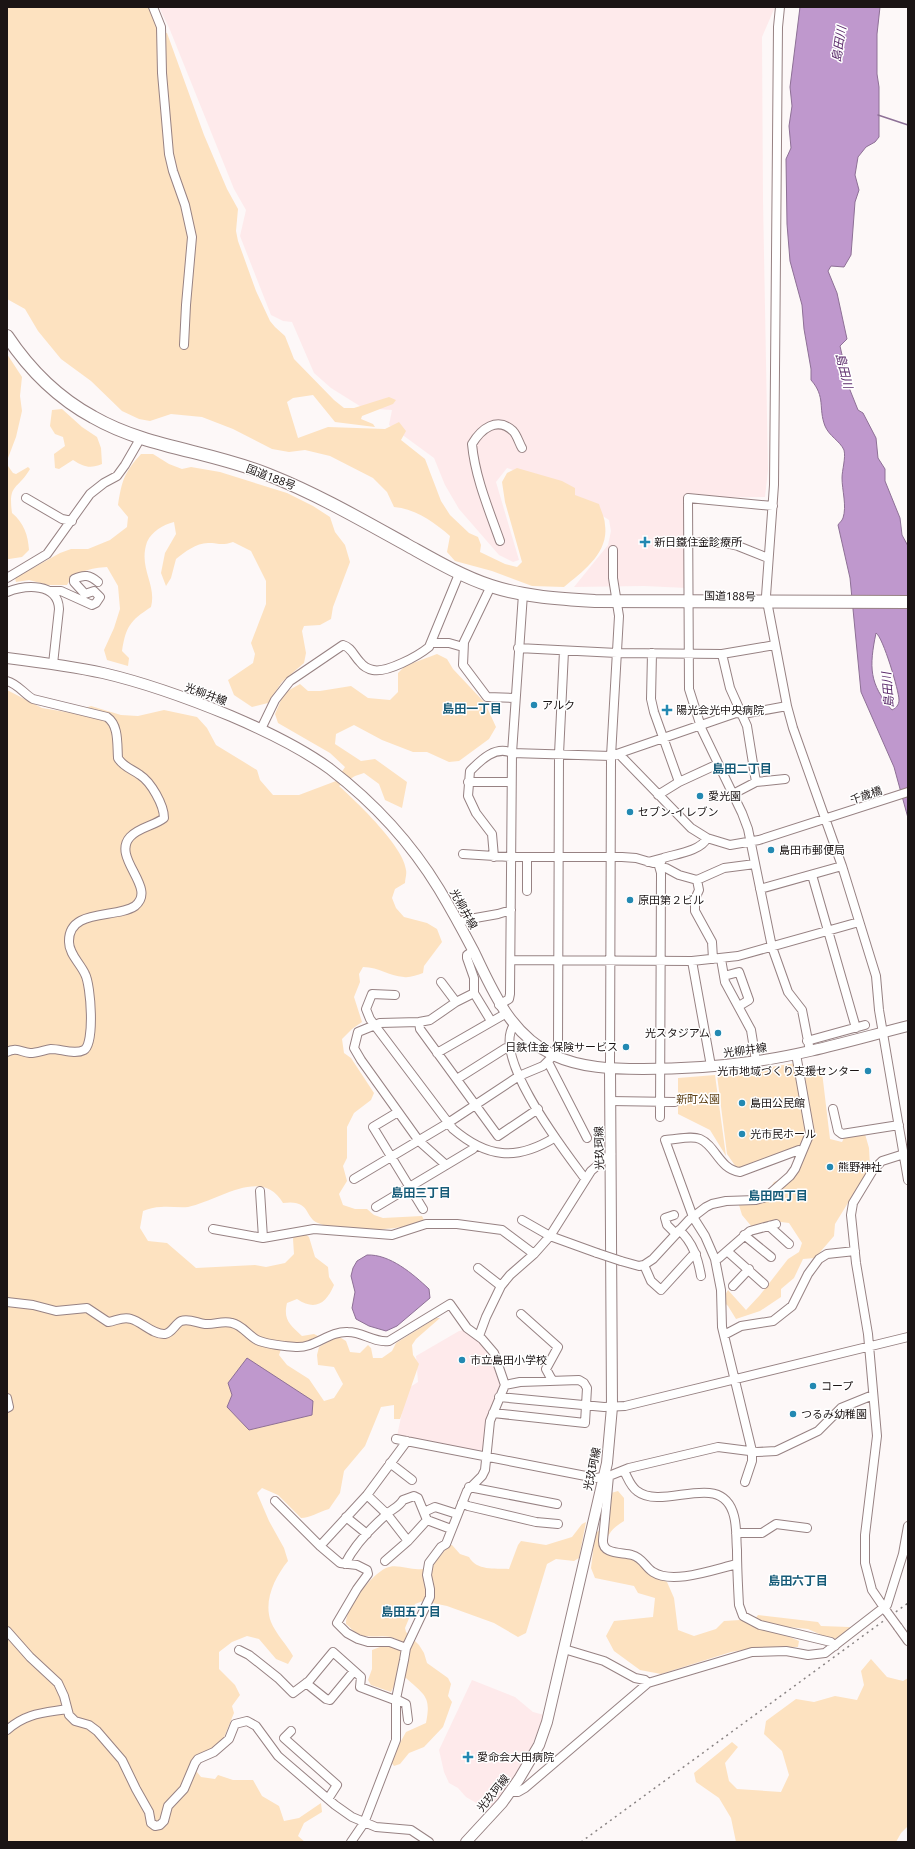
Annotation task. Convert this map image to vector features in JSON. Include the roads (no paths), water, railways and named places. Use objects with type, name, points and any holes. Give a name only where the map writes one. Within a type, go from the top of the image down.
[{"type":"highway","name":"国道188号","points":[[7,336],[32,369],[52,388],[72,404],[92,417],[140,439],[267,474],[309,492],[459,574],[491,586],[523,594],[552,598],[616,597],[908,602]]},
{"type":"highway","name":"国道188号","points":[[770,599],[908,597]]},
{"type":"main road","name":"光柳井線","points":[[7,658],[52,664],[106,674],[152,687],[212,708],[261,728],[296,747],[330,769],[361,795],[385,819],[414,852],[438,887],[473,951],[499,1005],[514,1025],[551,1059],[610,1068],[660,1069],[711,1066],[756,1061],[796,1054],[908,1026]]},
{"type":"main road","name":"光玖珂線","points":[[466,1842],[510,1792],[529,1764],[539,1745],[548,1716],[606,1476],[612,1407],[610,1068]]},
{"type":"street","points":[[153,7],[161,27],[162,73],[169,154],[173,171],[185,205],[192,237],[184,323],[184,345]]},
{"type":"street","points":[[780,7],[778,27],[773,506],[768,558],[770,599],[775,645],[787,706],[822,812],[829,819],[876,976],[887,1031],[890,1082],[908,1180]]},
{"type":"street","points":[[500,542],[487,506],[473,456],[472,444],[484,428],[494,425],[507,426],[514,432],[522,448]]},
{"type":"street","points":[[7,578],[47,554],[90,494],[104,483],[117,476],[140,439]]},
{"type":"street","points":[[26,498],[62,519],[72,521]]},
{"type":"street","points":[[773,506],[688,498],[687,542],[689,689],[700,724],[742,813],[751,842],[772,947],[788,992],[802,1010],[810,1051]]},
{"type":"street","points":[[687,542],[724,543],[738,546],[768,558]]},
{"type":"street","points":[[610,1068],[611,858],[619,616],[613,578],[613,550]]},
{"type":"street","points":[[261,728],[275,700],[290,681],[343,645],[348,646],[359,662],[374,671],[382,670],[420,655],[432,643],[445,606],[459,574]]},
{"type":"street","points":[[49,591],[61,590],[88,605],[92,605],[96,604],[100,597],[94,591],[85,594],[74,582],[74,579],[88,575],[98,582]]},
{"type":"street","points":[[7,592],[23,586],[34,586],[49,591],[56,596],[59,602],[52,664]]},
{"type":"street","points":[[491,586],[464,642],[462,665],[487,697],[514,698]]},
{"type":"street","points":[[499,1005],[508,999],[510,994],[512,960],[511,782],[514,698],[523,594]]},
{"type":"street","points":[[432,643],[464,647]]},
{"type":"street","points":[[518,648],[617,653],[722,654],[775,645]]},
{"type":"street","points":[[354,1179],[448,1123],[519,1076],[551,1059],[558,1047],[559,754],[564,651]]},
{"type":"street","points":[[652,653],[651,699],[654,712],[679,782]]},
{"type":"street","points":[[722,654],[730,688],[743,714],[747,726],[756,782]]},
{"type":"street","points":[[7,681],[17,686],[26,695],[33,699],[99,715],[111,720],[115,726],[118,758],[121,762],[148,781],[153,788],[164,813],[164,818],[137,831],[129,838],[126,844],[126,858],[139,883],[141,893],[139,901],[127,910],[85,919],[75,924],[71,930],[69,941],[71,950],[86,974],[89,986],[89,1044],[84,1050],[75,1052],[49,1049],[32,1053],[16,1049],[7,1052]]},
{"type":"street","points":[[494,857],[492,834],[471,804],[468,796],[470,771],[488,755],[508,751],[512,753],[615,755],[700,724],[736,713],[743,714],[787,706]]},
{"type":"street","name":"千歳橋","points":[[615,755],[691,828],[708,838],[730,844],[751,842],[829,819],[908,792]]},
{"type":"street","points":[[658,795],[679,782],[718,764]]},
{"type":"street","points":[[733,794],[756,782],[784,779]]},
{"type":"street","points":[[468,782],[511,782]]},
{"type":"street","points":[[648,862],[705,844],[708,838]]},
{"type":"street","points":[[463,854],[494,857],[636,858],[666,868],[679,875],[697,880],[724,868],[755,864]]},
{"type":"street","points":[[526,857],[527,891]]},
{"type":"street","points":[[660,1117],[660,867],[664,858]]},
{"type":"street","points":[[760,889],[842,866]]},
{"type":"street","points":[[812,875],[856,1028]]},
{"type":"street","points":[[697,880],[698,890],[695,899],[695,911],[712,942],[725,982],[751,1030],[756,1061]]},
{"type":"street","points":[[458,923],[464,920],[498,914],[511,910]]},
{"type":"street","points":[[512,960],[692,961],[717,959],[772,947],[859,922]]},
{"type":"street","points":[[473,951],[467,955],[467,958],[474,978],[474,993],[492,1021]]},
{"type":"street","points":[[692,961],[711,1066]]},
{"type":"street","points":[[724,976],[739,972],[749,1000],[739,1006]]},
{"type":"street","points":[[441,982],[456,1002]]},
{"type":"street","points":[[446,1165],[419,1141],[354,1048],[358,1032],[374,1024],[419,1022],[430,1020],[456,1002],[474,993]]},
{"type":"street","points":[[395,995],[372,994],[366,1009],[374,1024],[448,1123],[466,1140],[496,1153],[513,1155],[554,1138]]},
{"type":"street","points":[[437,1053],[505,1014]]},
{"type":"street","points":[[419,1022],[420,1029],[498,1136],[538,1109]]},
{"type":"street","points":[[514,1025],[510,1031],[510,1048],[511,1057],[519,1076],[554,1138],[583,1176],[586,1177]]},
{"type":"street","points":[[807,1041],[865,1025]]},
{"type":"street","points":[[457,1079],[506,1048],[510,1048]]},
{"type":"street","points":[[522,1220],[550,1236],[639,1266],[644,1265],[653,1259],[693,1218],[712,1204],[726,1201],[756,1200],[766,1197],[790,1176],[795,1169],[808,1139],[810,1127],[796,1054]]},
{"type":"street","points":[[551,1059],[587,1138]]},
{"type":"street","points":[[610,1101],[675,1102]]},
{"type":"street","points":[[833,1109],[838,1131],[842,1134],[899,1125]]},
{"type":"street","points":[[398,1112],[373,1127],[423,1209]]},
{"type":"street","points":[[745,1482],[752,1461],[752,1451],[724,1335],[721,1311],[721,1290],[715,1259],[705,1236],[693,1218],[665,1140],[700,1139],[726,1166],[740,1172],[799,1150],[802,1151]]},
{"type":"street","points":[[376,1207],[473,1149]]},
{"type":"street","points":[[479,1336],[486,1317],[501,1286],[510,1275],[534,1254],[550,1236],[586,1177],[611,1154]]},
{"type":"street","points":[[904,1154],[878,1164],[853,1203],[851,1215],[869,1346],[877,1436],[864,1553],[865,1563],[872,1590],[908,1641]]},
{"type":"street","points":[[260,1191],[263,1238]]},
{"type":"street","points":[[674,1215],[665,1218],[667,1225],[678,1232],[696,1254],[701,1276]]},
{"type":"street","points":[[213,1229],[263,1238],[314,1229],[392,1235],[426,1224],[457,1224],[502,1230],[534,1254]]},
{"type":"street","points":[[715,1259],[727,1251],[744,1235],[755,1228],[773,1225],[788,1244]]},
{"type":"street","points":[[744,1235],[771,1257]]},
{"type":"street","points":[[727,1251],[749,1269],[764,1284]]},
{"type":"street","points":[[724,1335],[741,1326],[773,1321],[792,1306],[808,1274],[819,1259],[827,1254],[855,1251]]},
{"type":"street","points":[[644,1265],[651,1281],[661,1290],[692,1256],[696,1254]]},
{"type":"street","points":[[478,1268],[501,1286]]},
{"type":"street","points":[[733,1286],[749,1269]]},
{"type":"street","points":[[7,1302],[33,1305],[56,1310],[87,1308],[108,1322],[120,1318],[132,1319],[158,1333],[164,1334],[169,1332],[177,1324],[188,1319],[210,1324],[229,1322],[234,1323],[257,1339],[264,1342],[297,1347],[312,1344],[339,1332],[348,1332],[383,1342],[389,1341],[450,1304],[467,1328],[479,1336],[494,1353],[505,1385],[490,1421],[485,1470],[482,1476],[469,1487],[446,1544],[441,1547],[429,1563],[427,1575],[430,1588],[430,1597],[406,1648],[396,1699],[396,1740],[364,1822],[351,1842]]},
{"type":"street","points":[[521,1314],[558,1347],[546,1369],[552,1380]]},
{"type":"street","points":[[499,1397],[586,1406],[612,1407],[637,1403],[908,1337]]},
{"type":"street","points":[[493,1413],[585,1422],[587,1388],[584,1383],[579,1380],[520,1382],[505,1385]]},
{"type":"street","points":[[396,1439],[596,1478],[718,1447],[769,1452],[783,1449],[818,1431],[841,1408],[873,1395]]},
{"type":"street","points":[[7,1398],[9,1407],[7,1408]]},
{"type":"street","points":[[320,1546],[367,1495],[407,1442]]},
{"type":"street","points":[[390,1463],[412,1480]]},
{"type":"street","points":[[624,1471],[630,1484],[637,1491],[646,1496],[654,1497],[701,1493],[719,1495],[726,1501],[734,1516],[740,1605],[743,1616],[760,1624],[831,1642],[835,1646]]},
{"type":"street","points":[[606,1476],[603,1545],[610,1552],[639,1557],[653,1572],[673,1578],[737,1564]]},
{"type":"street","points":[[469,1487],[557,1504]]},
{"type":"street","points":[[367,1495],[387,1514],[408,1541]]},
{"type":"street","points":[[345,1564],[349,1555],[387,1514],[403,1500],[414,1496],[418,1498],[428,1520],[451,1529]]},
{"type":"street","points":[[275,1501],[320,1546],[340,1563],[357,1566],[367,1570],[368,1574],[357,1589],[337,1623],[347,1633],[358,1639],[368,1642],[390,1642],[406,1648]]},
{"type":"street","points":[[462,1503],[468,1506],[536,1522],[558,1524]]},
{"type":"street","points":[[424,1512],[435,1507],[457,1514]]},
{"type":"street","points":[[346,1517],[367,1534]]},
{"type":"street","points":[[385,1561],[408,1541],[428,1520]]},
{"type":"street","points":[[736,1533],[762,1533],[776,1524],[807,1528]]},
{"type":"street","points":[[510,1792],[518,1792],[525,1788],[648,1683],[752,1652],[786,1651],[817,1656],[835,1646],[886,1610],[890,1601],[903,1554],[908,1526]]},
{"type":"street","points":[[7,1631],[30,1657],[58,1683],[64,1696],[69,1715],[75,1721],[89,1725],[97,1731],[122,1760],[136,1789],[147,1807],[151,1824],[155,1826],[164,1821],[168,1806],[184,1789],[198,1759],[214,1752],[229,1739],[233,1728],[240,1722],[253,1723],[278,1756],[328,1799],[352,1817],[376,1827],[411,1830],[429,1842]]},
{"type":"street","points":[[564,1649],[604,1661],[635,1678],[645,1680],[648,1683]]},
{"type":"street","points":[[239,1650],[249,1655],[293,1692],[306,1683],[333,1652],[361,1677],[360,1687],[392,1699],[396,1699],[406,1704],[408,1720]]},
{"type":"street","points":[[306,1683],[326,1699],[330,1700],[354,1671]]},
{"type":"street","points":[[7,1730],[16,1722],[33,1714],[67,1709]]},
{"type":"street","points":[[291,1731],[284,1738],[336,1785],[328,1799]]},
{"type":"water","name":"島田川","points":[[800,7],[880,7],[877,34],[879,137],[875,142],[866,147],[858,157],[855,175],[859,190],[855,202],[851,255],[844,267],[831,266],[828,271],[837,293],[847,339],[840,346],[850,390],[858,410],[863,413],[876,438],[878,458],[885,469],[885,481],[900,518],[902,535],[908,546],[908,818],[894,767],[861,692],[850,578],[838,525],[843,518],[845,508],[842,478],[845,457],[844,450],[829,433],[825,426],[819,392],[811,380],[811,369],[804,329],[802,305],[790,261],[787,224],[786,159],[791,148],[789,126],[792,106],[790,87]],"holes":[[[876,633],[883,644],[894,676],[899,700],[896,707],[892,710],[884,701],[879,692],[873,674],[872,656]]]},
{"type":"water","points":[[367,1255],[393,1261],[416,1277],[429,1289],[430,1298],[397,1326],[386,1331],[369,1326],[356,1319],[352,1308],[355,1292],[351,1276],[353,1268],[357,1261]]},
{"type":"water","points":[[247,1358],[313,1401],[312,1415],[249,1430],[227,1407],[232,1395],[228,1383]]},
{"type":"waterway","points":[[878,115],[908,125]]},
{"type":"railway","points":[[581,1842],[908,1603]]},
{"type":"place","name":"新日鐵住金診療所","points":[[645,542]]},
{"type":"place","name":"アルク","points":[[534,705]]},
{"type":"place","name":"陽光会光中央病院","points":[[667,710]]},
{"type":"place","name":"愛光園","points":[[700,796]]},
{"type":"place","name":"セブン-イレブン","points":[[630,812]]},
{"type":"place","name":"島田市郵便局","points":[[771,850]]},
{"type":"place","name":"原田第２ビル","points":[[630,900]]},
{"type":"place","name":"光スタジアム","points":[[718,1033]]},
{"type":"place","name":"日鉄住金 保険サービス","points":[[626,1047]]},
{"type":"place","name":"光市地域づくり支援センター","points":[[868,1071]]},
{"type":"place","name":"島田公民館","points":[[742,1103]]},
{"type":"place","name":"光市民ホール","points":[[742,1134]]},
{"type":"place","name":"熊野神社","points":[[830,1167]]},
{"type":"place","name":"市立島田小学校","points":[[462,1360]]},
{"type":"place","name":"コープ","points":[[813,1386]]},
{"type":"place","name":"つるみ幼稚園","points":[[793,1414]]},
{"type":"place","name":"愛命会大田病院","points":[[468,1757]]},
{"type":"district","name":"島田一丁目","points":[[472,709]]},
{"type":"district","name":"島田二丁目","points":[[742,769]]},
{"type":"district","name":"島田三丁目","points":[[421,1193]]},
{"type":"district","name":"島田四丁目","points":[[778,1196]]},
{"type":"district","name":"島田六丁目","points":[[798,1581]]},
{"type":"district","name":"島田五丁目","points":[[411,1612]]},
{"type":"park label","name":"新町公園","points":[[698,1099]]}]
